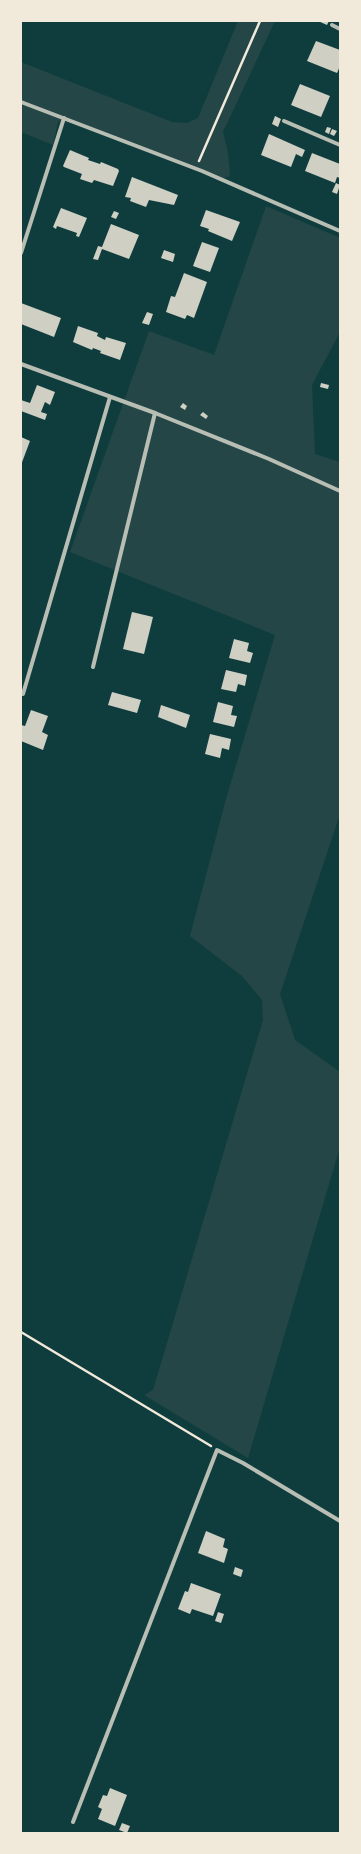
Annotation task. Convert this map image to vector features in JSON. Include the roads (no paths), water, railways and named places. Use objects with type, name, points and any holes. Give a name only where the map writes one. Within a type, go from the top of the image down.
[{"type":"street","points":[[332,25],[340,29]]},
{"type":"street","points":[[21,102],[196,169],[340,231]]},
{"type":"street","points":[[21,253],[64,118]]},
{"type":"street","points":[[284,121],[340,145]]},
{"type":"street","points":[[21,364],[154,413],[269,459],[340,491]]},
{"type":"street","points":[[23,694],[110,396]]},
{"type":"street","points":[[94,667],[154,413]]},
{"type":"street","points":[[73,1822],[217,1450],[243,1463],[340,1521]]}]
